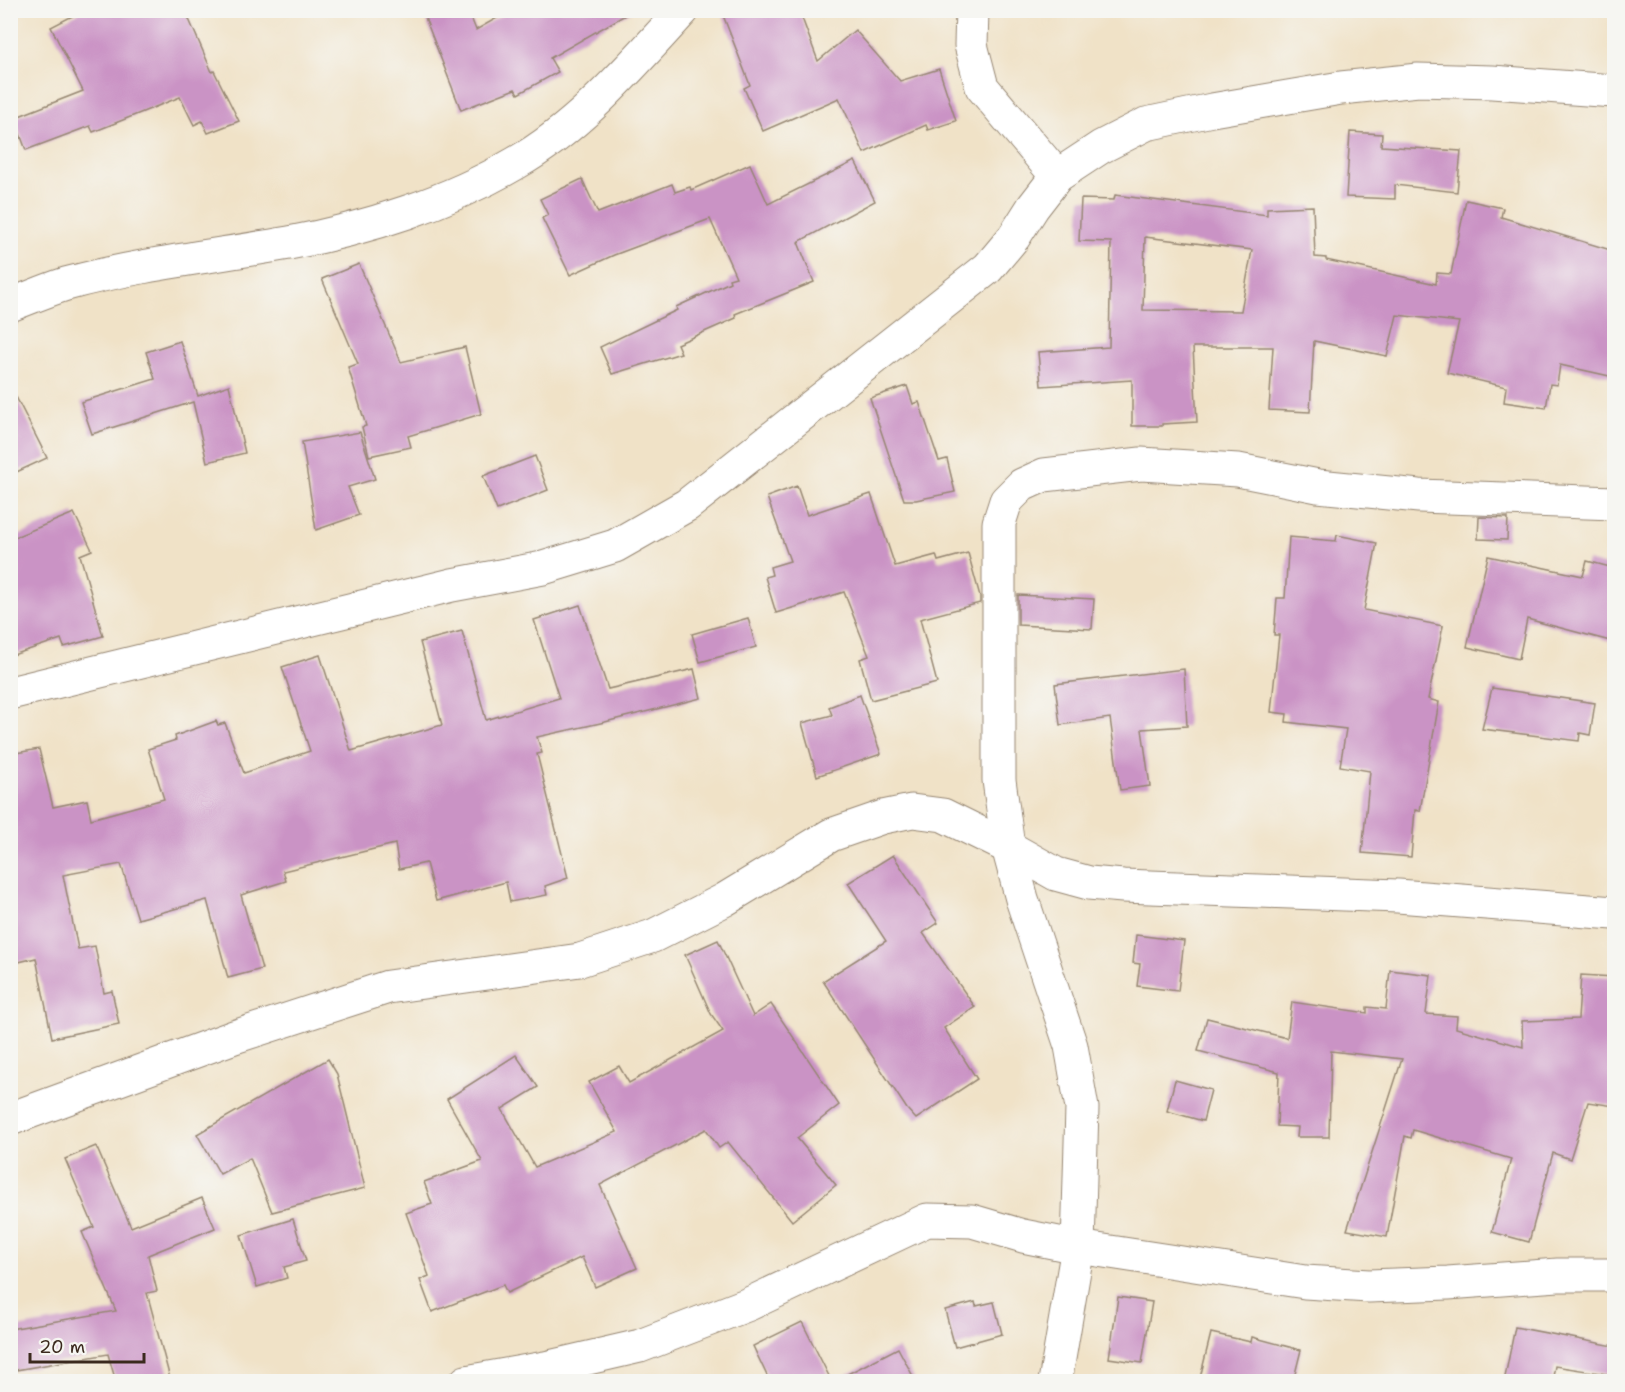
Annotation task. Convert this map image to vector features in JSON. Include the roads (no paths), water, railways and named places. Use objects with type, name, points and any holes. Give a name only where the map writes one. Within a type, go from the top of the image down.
[{"type":"street","points":[[10,305],[65,285],[148,266],[291,242],[369,223],[450,197],[517,162],[573,123],[633,64],[683,10]]},
{"type":"street","points":[[972,10],[971,45],[982,87],[1057,176]]},
{"type":"street","points":[[10,693],[429,590],[543,568],[615,546],[687,505],[988,268],[1014,237],[1032,207],[1057,176],[1101,147],[1146,124],[1341,88],[1418,80],[1492,82],[1614,91]]},
{"type":"street","points":[[1055,1382],[1078,1247],[1082,1108],[1071,1046],[1022,899],[1008,848],[999,780],[999,523],[1006,501],[1022,485],[1044,476],[1141,464],[1238,470],[1317,486],[1419,496],[1614,503]]},
{"type":"street","points":[[10,1119],[234,1037],[388,987],[580,960],[653,936],[724,900],[831,835],[883,817],[912,811],[943,815],[1056,874],[1089,883],[1398,896],[1614,913]]},
{"type":"street","points":[[466,1382],[545,1368],[640,1346],[749,1304],[927,1220],[972,1221],[1023,1236],[1078,1247],[1305,1282],[1369,1286],[1558,1275],[1614,1275]]}]
